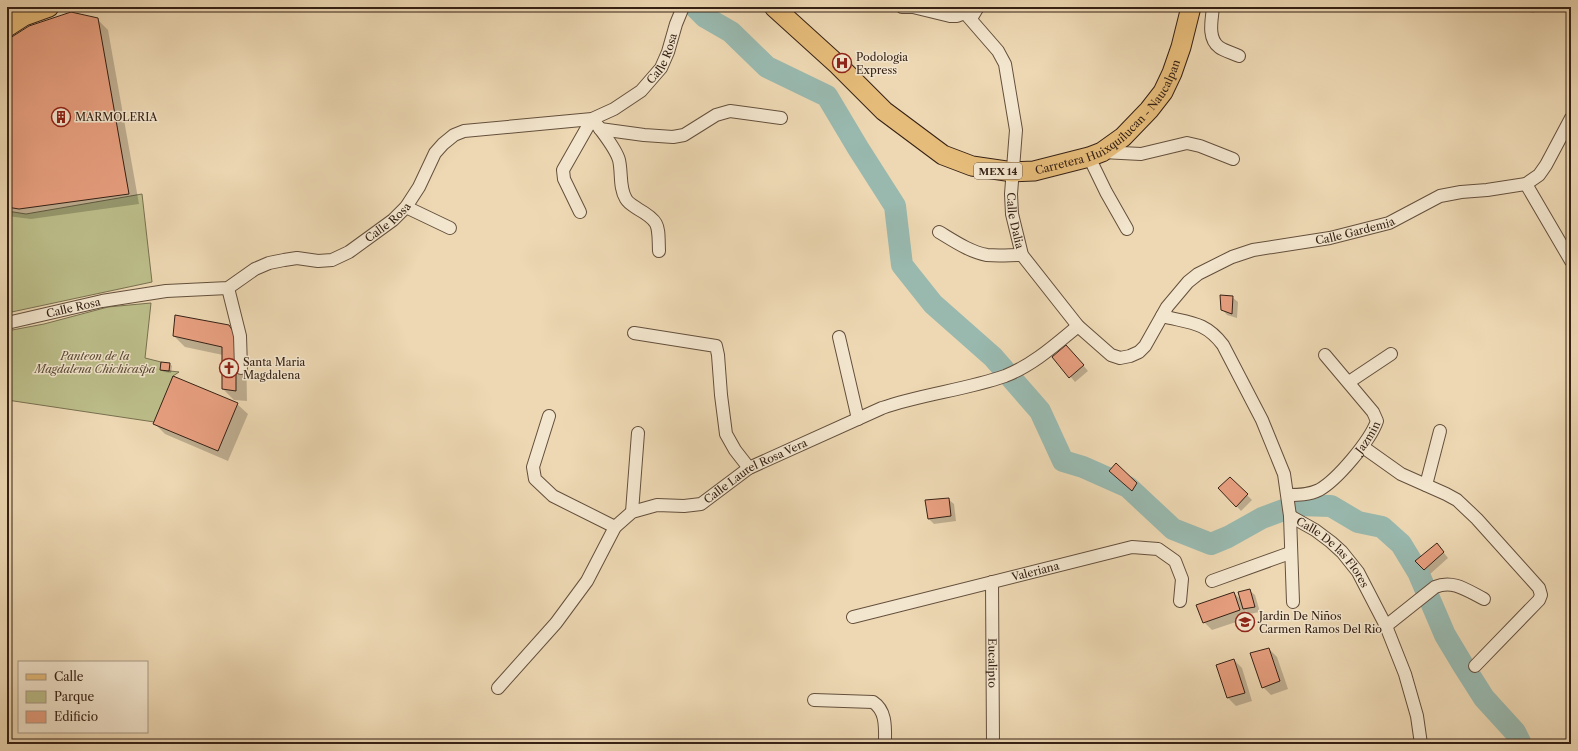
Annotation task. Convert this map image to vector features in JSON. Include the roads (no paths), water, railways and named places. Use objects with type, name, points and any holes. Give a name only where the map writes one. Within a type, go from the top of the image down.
[{"type":"main road","points":[[7,27],[24,16],[49,7]]},
{"type":"main road","name":"Carretera Huixquilucan - Naucalpan","points":[[774,7],[838,65],[884,111],[943,155],[972,166],[1013,172],[1034,171],[1095,155],[1123,137],[1163,92],[1172,73],[1181,47],[1191,7]]},
{"type":"street","points":[[902,7],[943,10],[957,16],[964,13],[972,17],[978,7]]},
{"type":"street","points":[[1213,7],[1210,30],[1213,39],[1218,46],[1239,56]]},
{"type":"street","name":"Calle Rosa","points":[[7,323],[102,301],[166,291],[228,288],[255,269],[269,263],[297,258],[318,261],[332,260],[349,252],[393,220],[406,207],[419,186],[435,153],[454,135],[464,131],[592,119],[614,109],[641,91],[661,68],[668,52],[682,9]]},
{"type":"street","name":"Calle Dalia","points":[[964,13],[998,51],[1004,64],[1016,130],[1011,194],[1012,214],[1022,255],[1078,326],[1111,355],[1120,358],[1139,352]]},
{"type":"street","points":[[600,129],[673,137],[684,135],[716,115],[730,111],[780,118]]},
{"type":"street","points":[[1571,118],[1546,165],[1539,175],[1526,184],[1571,261]]},
{"type":"street","points":[[580,212],[564,179],[563,170],[592,119],[600,129],[618,159],[623,192],[626,199],[631,205],[650,215],[656,221],[658,227],[659,251]]},
{"type":"street","points":[[1127,229],[1106,192],[1095,155],[1140,154],[1187,143],[1200,146],[1233,159]]},
{"type":"street","name":"Calle Gardemia","points":[[1139,352],[1145,346],[1174,298],[1188,282],[1215,265],[1242,253],[1330,238],[1377,227],[1405,216],[1430,201],[1446,195],[1526,184]]},
{"type":"street","points":[[406,207],[450,228]]},
{"type":"street","points":[[939,232],[971,250],[998,256],[1022,255]]},
{"type":"street","points":[[228,288],[240,336],[241,368]]},
{"type":"street","name":"Calle De las Flores","points":[[1162,316],[1207,328],[1215,335],[1223,346],[1262,420],[1284,474],[1290,516],[1315,530],[1342,552],[1358,572],[1386,626],[1405,674],[1417,716],[1421,744]]},
{"type":"street","name":"Calle Laurel Rosa Vera","points":[[498,688],[556,623],[587,581],[615,527],[632,512],[657,505],[684,506],[701,504],[749,468],[858,419],[901,401],[1005,376],[1035,361],[1078,326]]},
{"type":"street","points":[[634,334],[716,346],[726,434],[735,450],[749,468]]},
{"type":"street","points":[[839,337],[858,419]]},
{"type":"street","points":[[1349,382],[1391,354]]},
{"type":"street","name":"Jazmin","points":[[1288,496],[1307,494],[1318,490],[1329,482],[1363,447],[1375,428],[1377,419],[1349,382],[1325,355]]},
{"type":"street","points":[[549,416],[533,467],[534,479],[553,496],[615,527]]},
{"type":"street","points":[[1426,485],[1440,431]]},
{"type":"street","points":[[632,512],[638,433]]},
{"type":"street","points":[[1363,447],[1401,474],[1456,500],[1477,519],[1539,588],[1541,592],[1539,600],[1475,666]]},
{"type":"street","points":[[1290,516],[1290,553],[1293,602]]},
{"type":"street","name":"Valeriana","points":[[852,617],[1132,546],[1158,549],[1174,561],[1182,580],[1180,601]]},
{"type":"street","points":[[1212,581],[1290,553]]},
{"type":"street","name":"Eucalipto","points":[[992,582],[992,744]]},
{"type":"street","points":[[1386,626],[1435,587],[1444,583],[1452,584],[1484,599]]},
{"type":"street","points":[[814,700],[873,702],[879,706],[882,712],[885,723],[885,744]]},
{"type":"waterway","points":[[695,7],[705,17],[731,32],[767,67],[827,96],[895,206],[902,265],[933,304],[993,357],[1040,411],[1063,461],[1083,467],[1128,487],[1173,529],[1211,544],[1228,537],[1262,518],[1297,505],[1331,506],[1358,522],[1382,527],[1401,544],[1418,572],[1445,635],[1484,698],[1515,732],[1521,744]]},
{"type":"place","name":"Podologia Express","points":[[842,63]]},
{"type":"place","name":"MARMOLERIA","points":[[61,117]]},
{"type":"place","name":"Santa Maria Magdalena","points":[[229,368]]},
{"type":"place","name":"Jardin De Niños Carmen Ramos Del Rio","points":[[1245,622]]},
{"type":"park label","name":"Panteon de la Magdalena Chichicaspa","points":[[95,362]]}]
